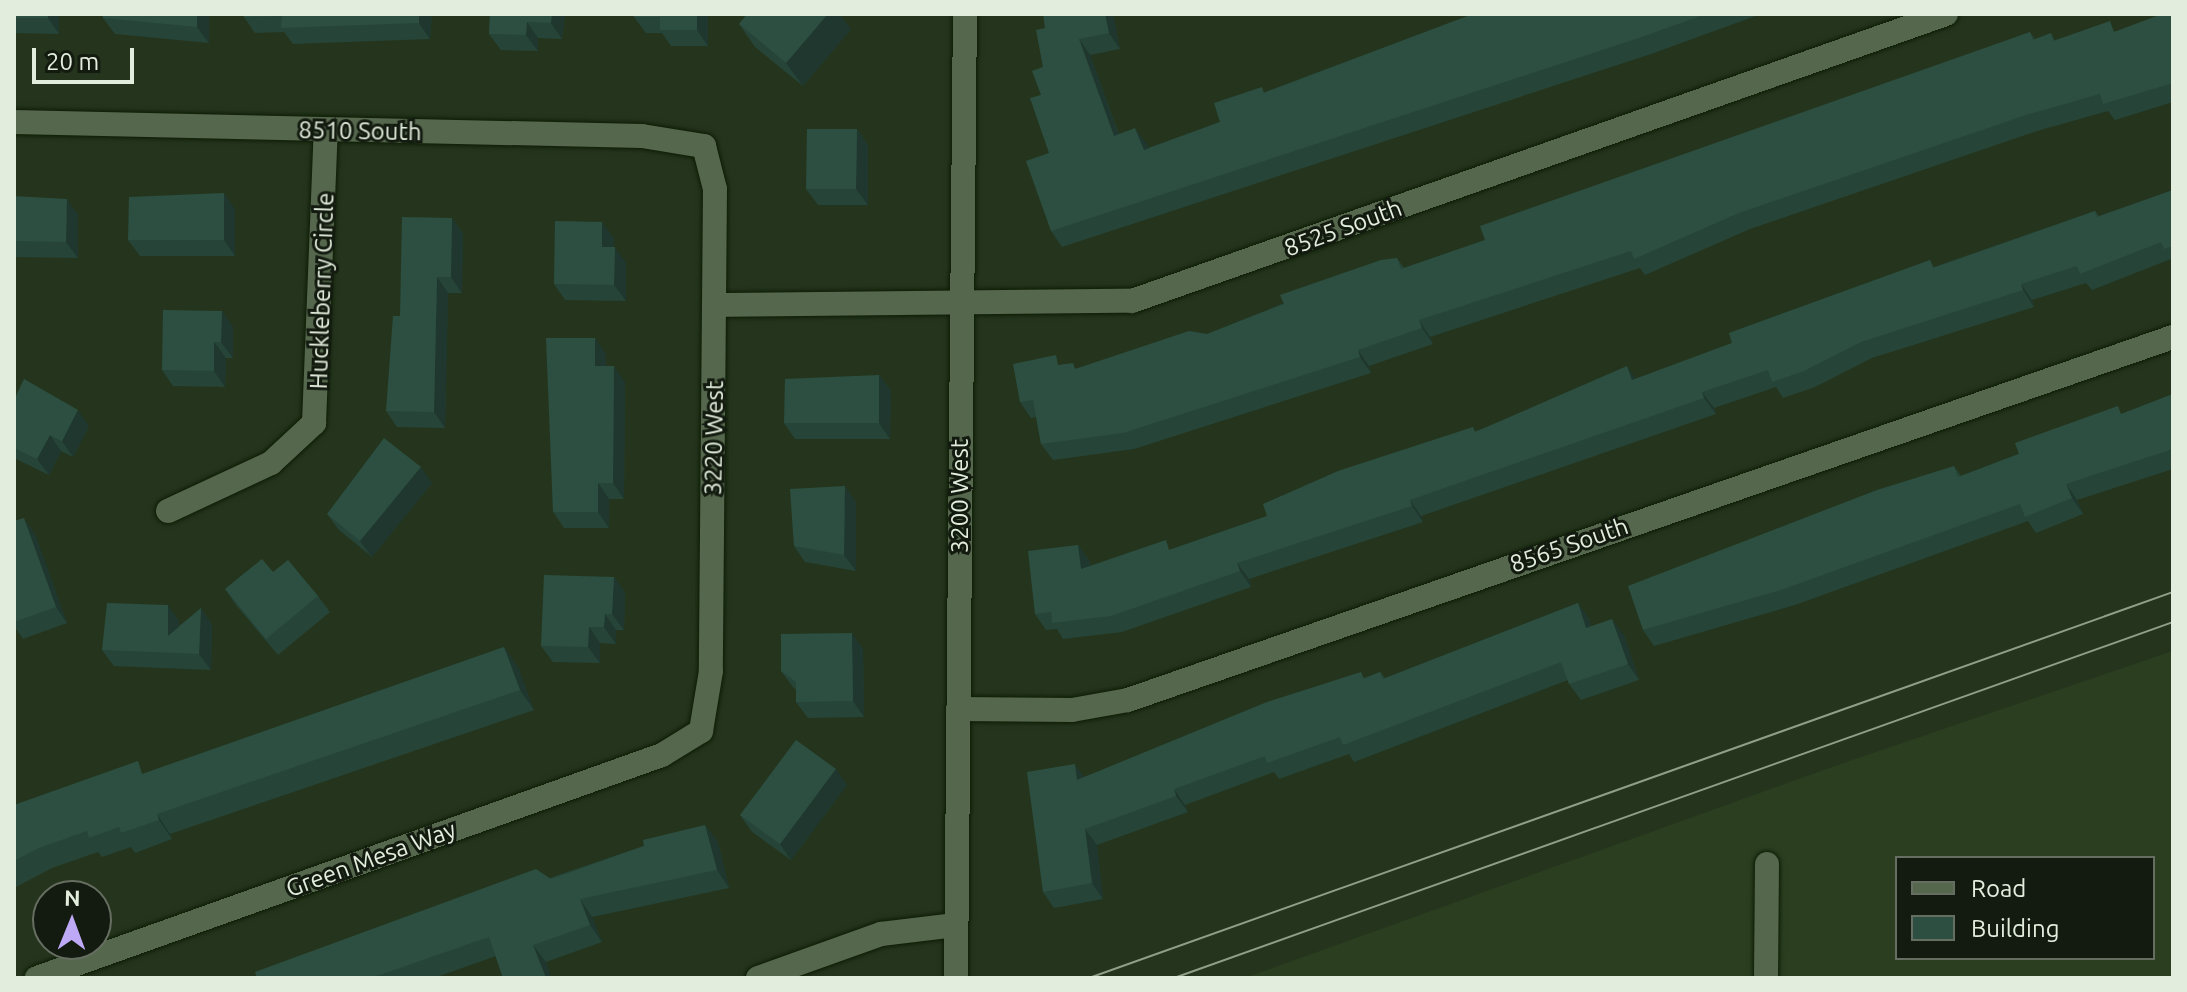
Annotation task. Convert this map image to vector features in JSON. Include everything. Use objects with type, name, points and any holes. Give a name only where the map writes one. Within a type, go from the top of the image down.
[{"type":"street","name":"3200 West","points":[[956,978],[965,14]]},
{"type":"street","name":"8525 South","points":[[716,305],[962,306],[1132,301],[1946,14]]},
{"type":"street","name":"8510 South","points":[[14,122],[642,136],[704,146]]},
{"type":"street","name":"Huckleberry Circle","points":[[168,511],[271,463],[314,423],[326,130]]},
{"type":"street","name":"3220 West","points":[[701,731],[711,671],[716,305],[715,189],[704,146]]},
{"type":"street","name":"8565 South","points":[[958,709],[1072,710],[1128,700],[2173,337]]},
{"type":"street","name":"Green Mesa Way","points":[[37,978],[662,755],[701,731]]},
{"type":"street","points":[[1766,978],[1767,864]]},
{"type":"street","points":[[758,978],[881,934],[955,925]]},
{"type":"shaded area","points":[[2173,651],[2173,978],[1245,978],[1835,766]]},
{"type":"building","points":[[14,14],[48,14],[48,18],[14,18]]},
{"type":"building","points":[[103,14],[197,14],[197,27],[103,18]]},
{"type":"building","points":[[244,14],[419,14],[419,23],[281,28],[282,16],[244,17]]},
{"type":"building","points":[[490,14],[552,14],[551,23],[527,22],[526,35],[489,34]]},
{"type":"building","points":[[634,14],[697,14],[697,30],[660,30],[660,17],[634,17]]},
{"type":"building","points":[[747,14],[828,14],[786,63],[739,24]]},
{"type":"building","points":[[1043,14],[1105,14],[1109,33],[1079,39],[1114,136],[1135,128],[1144,150],[1220,122],[1214,103],[1262,87],[1264,93],[1473,14],[1706,14],[1051,231],[1026,161],[1049,153],[1030,98],[1041,95],[1032,71],[1043,67],[1036,30],[1045,28]]},
{"type":"building","points":[[2162,14],[2173,14],[2173,83],[2103,104],[2100,94],[2026,115],[1739,213],[1634,259],[1631,251],[1419,320],[1422,328],[1358,350],[1360,357],[1123,433],[1041,444],[1033,400],[1020,402],[1013,364],[1056,355],[1058,365],[1073,363],[1075,369],[1189,331],[1207,334],[1284,304],[1280,295],[1381,260],[1397,258],[1401,269],[1485,240],[1480,226],[2030,32],[2033,40],[2051,33],[2053,41],[2110,21],[2114,32]]},
{"type":"building","points":[[807,129],[857,129],[856,189],[806,189]]},
{"type":"building","points":[[2173,190],[2173,246],[2164,249],[2161,242],[2080,274],[2077,266],[2021,284],[2023,290],[1861,342],[1804,371],[1772,382],[1768,370],[1702,392],[1704,398],[1410,500],[1412,506],[1237,563],[1240,571],[1111,616],[1052,623],[1051,612],[1035,614],[1028,551],[1078,545],[1081,569],[1166,540],[1169,550],[1267,516],[1263,504],[1338,471],[1473,427],[1475,432],[1627,366],[1632,380],[1732,343],[1729,333],[1930,260],[1933,268],[2095,211],[2097,217]]},
{"type":"building","points":[[224,193],[224,240],[128,240],[129,197]]},
{"type":"building","points":[[14,196],[67,199],[66,242],[14,241]]},
{"type":"building","points":[[402,217],[452,218],[451,277],[437,277],[434,412],[386,411],[393,316],[400,316]]},
{"type":"building","points":[[555,221],[602,222],[602,247],[615,247],[614,285],[554,284]]},
{"type":"building","points":[[163,310],[222,311],[221,342],[214,342],[214,371],[162,370]]},
{"type":"building","points":[[546,338],[595,338],[595,366],[614,366],[613,483],[598,483],[598,512],[553,512]]},
{"type":"building","points":[[879,375],[879,423],[784,423],[785,379]]},
{"type":"building","points":[[24,379],[78,410],[62,441],[50,435],[37,459],[14,448],[14,400]]},
{"type":"building","points":[[2173,394],[2173,449],[2066,484],[2072,498],[2025,517],[2020,504],[1784,589],[1643,630],[1628,586],[1877,490],[1954,466],[1958,477],[2019,454],[2015,443],[2118,406],[2121,414]]},
{"type":"building","points":[[384,438],[421,467],[360,541],[327,514]]},
{"type":"building","points":[[845,486],[844,555],[794,546],[790,489]]},
{"type":"building","points":[[24,518],[56,607],[14,622],[14,521]]},
{"type":"building","points":[[262,559],[273,572],[288,560],[318,596],[266,639],[225,589]]},
{"type":"building","points":[[544,575],[614,577],[612,614],[605,614],[604,627],[589,627],[588,647],[541,646]]},
{"type":"building","points":[[107,603],[168,605],[168,636],[201,608],[199,654],[102,650]]},
{"type":"building","points":[[1578,603],[1586,628],[1612,619],[1628,664],[1569,684],[1561,662],[1343,745],[1340,737],[1267,763],[1265,756],[1174,789],[1176,796],[1085,829],[1092,883],[1043,892],[1027,772],[1075,764],[1077,780],[1267,702],[1361,672],[1364,679],[1380,672],[1383,679]]},
{"type":"building","points":[[852,633],[853,701],[796,702],[796,682],[781,671],[781,634]]},
{"type":"building","points":[[504,647],[520,690],[157,814],[159,820],[121,833],[119,827],[89,838],[87,831],[39,848],[14,861],[14,805],[138,761],[142,774]]},
{"type":"building","points":[[796,740],[836,769],[780,844],[740,815]]},
{"type":"building","points":[[705,825],[717,870],[580,899],[590,925],[533,945],[546,978],[503,978],[489,937],[371,978],[257,978],[255,972],[536,869],[551,879],[644,846],[643,840]]},
{"type":"tram line","points":[[1089,978],[2173,592]]},
{"type":"tram line","points":[[1174,978],[2173,622]]}]
